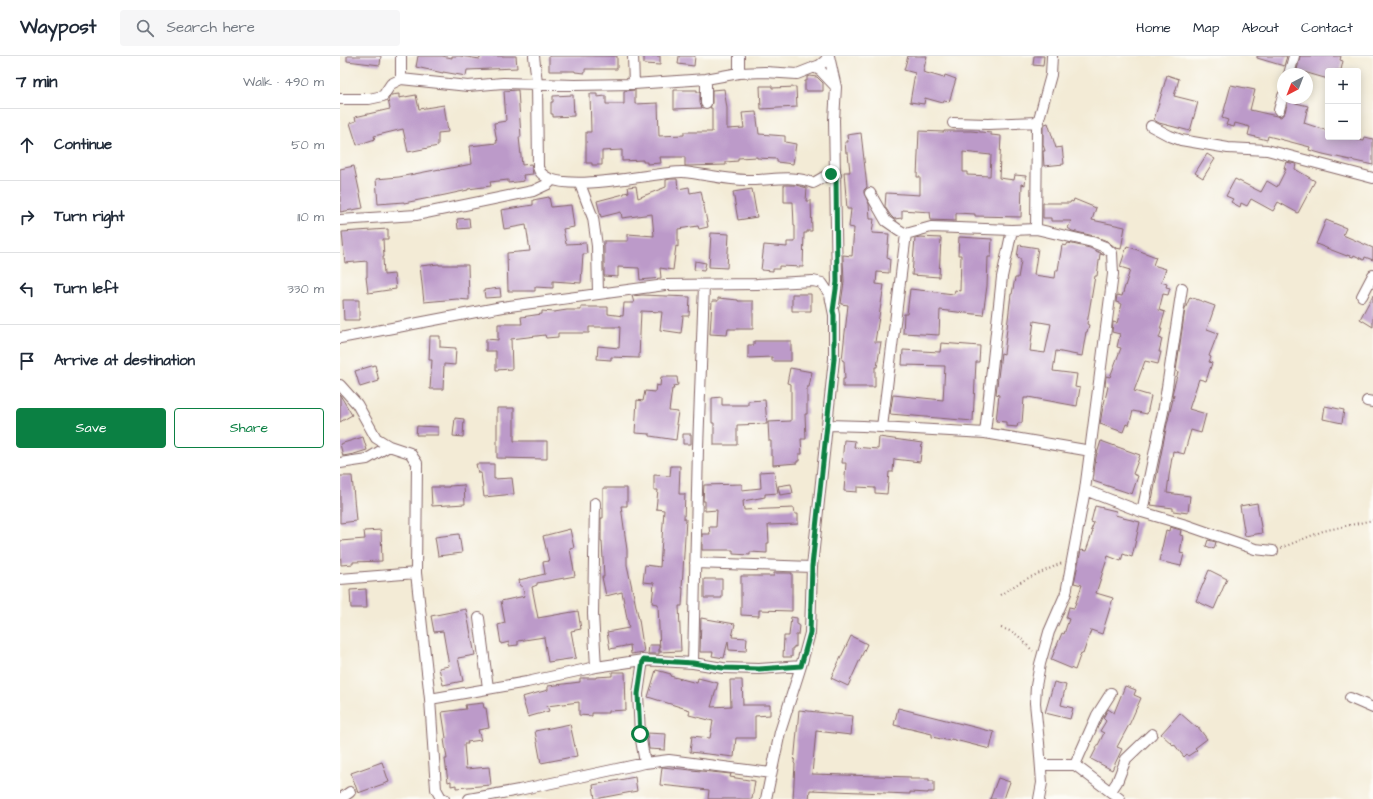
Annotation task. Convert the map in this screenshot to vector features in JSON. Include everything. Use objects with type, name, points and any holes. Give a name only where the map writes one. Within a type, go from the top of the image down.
[{"type":"street","points":[[401,56],[402,78]]},
{"type":"street","points":[[534,56],[537,83],[538,167],[539,172],[542,175],[552,180],[563,183],[580,184],[682,172],[747,180],[789,178],[813,183],[819,181],[826,175],[836,175]]},
{"type":"street","points":[[633,56],[634,84]]},
{"type":"street","points":[[739,56],[739,73]]},
{"type":"street","points":[[340,100],[369,99],[383,96],[391,84],[402,78],[468,86],[503,83],[575,85],[634,84],[706,79],[739,73],[765,72],[797,74],[820,65],[829,56]]},
{"type":"street","points":[[829,56],[836,87],[834,120],[837,282],[833,311]]},
{"type":"street","points":[[1036,229],[1037,126],[1051,75],[1052,56]]},
{"type":"street","points":[[1291,68],[1294,56]]},
{"type":"street","points":[[814,67],[821,71],[836,87]]},
{"type":"street","points":[[706,79],[706,103]]},
{"type":"street","points":[[1279,110],[1281,104]]},
{"type":"street","points":[[953,123],[988,124],[1039,122]]},
{"type":"street","points":[[1151,126],[1181,140],[1228,148],[1267,150],[1373,178]]},
{"type":"street","points":[[340,220],[416,215],[533,191],[548,184],[552,180]]},
{"type":"street","points":[[580,184],[593,218],[597,246],[598,294]]},
{"type":"street","points":[[870,193],[886,220],[906,234],[931,228],[1012,230],[1036,229],[1092,242],[1106,247],[1112,253],[1112,274],[1086,490],[1066,594],[1049,632],[1036,686],[1035,703],[1042,783],[1039,799]]},
{"type":"street","points":[[985,433],[1002,277],[1012,230]]},
{"type":"street","points":[[882,427],[906,234]]},
{"type":"street","points":[[1362,296],[1373,275]]},
{"type":"street","points":[[340,338],[502,307],[665,285],[813,281],[822,283],[830,295],[834,315],[834,359],[812,566],[810,633],[780,732],[766,799]]},
{"type":"street","points":[[693,663],[704,285]]},
{"type":"street","points":[[1142,512],[1164,407],[1182,288]]},
{"type":"street","points":[[340,385],[357,404],[376,438],[389,446],[410,453],[417,463],[416,573],[430,699],[436,789],[441,798],[444,799]]},
{"type":"street","points":[[827,425],[985,433],[1090,451]]},
{"type":"street","points":[[340,463],[367,459],[389,446]]},
{"type":"street","points":[[1086,490],[1142,512],[1186,525],[1255,549],[1273,551]]},
{"type":"street","points":[[595,503],[593,614],[596,667]]},
{"type":"street","points":[[695,564],[812,566]]},
{"type":"street","points":[[340,579],[416,573]]},
{"type":"street","points":[[479,618],[488,688]]},
{"type":"street","points":[[430,699],[527,682],[596,667],[643,660],[693,663],[723,668],[759,669],[801,666]]},
{"type":"street","points":[[643,660],[638,694],[640,734],[644,763]]},
{"type":"street","points":[[1075,765],[1097,715],[1111,693]]},
{"type":"street","points":[[1350,698],[1373,708]]},
{"type":"street","points":[[1110,791],[1117,782],[1126,759],[1152,734]]},
{"type":"street","points":[[469,799],[521,795],[644,763],[669,760],[771,773]]},
{"type":"street","points":[[1041,765],[1075,765],[1120,799]]},
{"type":"street","points":[[340,799],[342,796],[350,792]]},
{"type":"path","points":[[1273,551],[1323,531],[1373,520]]},
{"type":"path","points":[[1000,595],[1022,581],[1072,559]]},
{"type":"path","points":[[1001,628],[1011,631],[1021,637],[1030,648],[1042,658]]},
{"type":"building","points":[[347,56],[381,56],[380,65],[347,61]]},
{"type":"building","points":[[418,56],[442,56],[452,58],[452,56],[460,56],[480,59],[480,56],[516,56],[517,68],[467,70],[466,76],[416,67]]},
{"type":"building","points":[[549,56],[617,56],[617,69],[585,69],[585,73],[575,71],[549,71]]},
{"type":"building","points":[[644,56],[660,56],[660,65],[644,64]]},
{"type":"building","points":[[679,56],[695,56],[694,66],[678,64]]},
{"type":"building","points":[[908,56],[927,56],[923,72],[944,78],[945,75],[956,79],[949,102],[944,101],[943,103],[925,98],[924,104],[910,102],[915,73],[904,70]]},
{"type":"building","points":[[1034,56],[1044,56],[1043,66],[1033,65]]},
{"type":"building","points":[[1257,56],[1287,56],[1284,66],[1257,58]]},
{"type":"building","points":[[1300,56],[1341,56],[1340,60],[1343,61],[1341,68],[1325,68],[1325,78],[1313,75],[1313,68],[1297,68]]},
{"type":"building","points":[[1167,75],[1179,79],[1174,96],[1198,102],[1190,131],[1159,123],[1154,120]]},
{"type":"building","points":[[807,77],[817,77],[823,83],[823,91],[805,91],[805,81],[807,81]]},
{"type":"building","points":[[1231,85],[1255,90],[1250,110],[1281,117],[1285,112],[1287,104],[1300,104],[1308,106],[1304,123],[1325,130],[1325,140],[1364,141],[1365,137],[1373,139],[1373,165],[1323,154],[1309,150],[1310,147],[1268,136],[1267,140],[1248,135],[1250,127],[1235,123],[1234,127],[1226,125],[1228,120],[1222,118]]},
{"type":"building","points":[[760,86],[772,86],[772,88],[796,87],[797,107],[761,109]]},
{"type":"building","points":[[724,89],[727,108],[727,129],[744,128],[742,113],[756,112],[759,134],[785,136],[785,142],[796,144],[793,164],[777,162],[777,159],[757,157],[738,158],[738,161],[726,162],[726,165],[685,166],[685,157],[660,157],[661,163],[647,164],[647,162],[643,162],[643,160],[622,161],[622,150],[602,151],[602,165],[592,165],[592,163],[586,163],[586,132],[591,132],[590,94],[597,94],[597,97],[606,96],[606,104],[624,104],[624,91],[635,90],[635,104],[658,103],[659,136],[684,135],[684,132],[712,132],[712,108],[710,108],[712,103],[712,90]]},
{"type":"building","points":[[518,90],[521,137],[519,137],[522,165],[531,164],[533,174],[523,175],[524,181],[508,183],[508,180],[490,182],[491,186],[468,189],[404,203],[378,204],[376,179],[399,177],[472,164],[470,146],[497,143],[494,123],[506,121],[504,91]]},
{"type":"building","points":[[674,90],[697,90],[697,92],[700,92],[700,103],[702,108],[674,109]]},
{"type":"building","points":[[399,94],[399,98],[416,95],[419,109],[444,105],[448,132],[438,133],[438,146],[408,152],[403,129],[374,136],[375,139],[357,145],[350,123],[356,121],[355,117],[390,109],[388,100],[391,95]]},
{"type":"building","points":[[573,95],[574,116],[553,117],[553,114],[551,114],[551,102],[553,102],[553,96]]},
{"type":"building","points":[[1048,123],[1056,148],[1062,147],[1064,164],[1044,166],[1043,151],[1045,151],[1043,144],[1043,127]]},
{"type":"building","points":[[919,131],[971,131],[991,133],[991,135],[1001,136],[999,178],[1014,180],[1015,175],[1026,176],[1025,185],[1022,184],[1021,217],[975,216],[975,214],[956,213],[956,221],[931,220],[930,212],[902,210],[902,218],[894,219],[885,207],[886,193],[920,195],[920,177],[917,177]],"holes":[[[963,152],[991,155],[990,176],[967,175],[967,172],[963,172]]]},
{"type":"building","points":[[861,133],[867,187],[864,190],[864,193],[869,204],[870,219],[874,219],[872,233],[889,234],[887,258],[890,259],[889,273],[877,272],[876,284],[884,285],[875,342],[881,342],[877,367],[875,367],[875,387],[843,387],[843,379],[845,379],[844,361],[842,360],[848,305],[841,304],[844,282],[843,255],[852,256],[854,228],[849,227],[851,209],[847,209],[844,172],[850,172],[845,142],[848,142],[847,135]]},
{"type":"building","points":[[1207,154],[1215,159],[1203,178],[1195,173]]},
{"type":"building","points":[[1286,162],[1296,164],[1295,169],[1315,181],[1298,213],[1278,202],[1273,211],[1251,199],[1247,206],[1241,203],[1240,207],[1231,202],[1233,199],[1226,196],[1235,179],[1261,192],[1267,181],[1277,187],[1286,169],[1284,168]]},
{"type":"building","points":[[354,166],[363,208],[340,212],[340,169]]},
{"type":"building","points":[[677,179],[678,189],[689,187],[690,193],[701,191],[708,227],[699,229],[698,226],[678,229],[678,247],[676,246],[673,270],[660,268],[661,278],[640,280],[639,268],[618,267],[618,277],[604,276],[604,241],[628,241],[628,234],[654,236],[652,214],[622,218],[621,212],[601,217],[597,201],[624,194],[629,192],[628,187],[636,186],[638,198],[666,187],[666,180]]},
{"type":"building","points":[[784,185],[796,185],[807,188],[806,201],[811,201],[812,231],[807,231],[807,233],[804,233],[803,267],[779,266],[779,269],[773,269],[773,271],[761,270],[764,245],[787,247],[787,242],[795,242],[793,202],[784,202]]},
{"type":"building","points":[[752,189],[757,217],[738,220],[733,192]]},
{"type":"building","points":[[549,197],[551,207],[571,205],[574,227],[563,229],[566,244],[586,243],[587,254],[583,254],[581,283],[553,281],[553,288],[535,287],[535,291],[508,291],[507,253],[530,251],[526,225],[504,229],[501,210],[533,205],[533,200]]},
{"type":"building","points":[[1074,199],[1096,208],[1092,220],[1125,227],[1121,249],[1116,248],[1107,241],[1094,236],[1072,231],[1068,228],[1071,221],[1051,221],[1051,218],[1043,218],[1043,203],[1070,203],[1071,201],[1073,202]]},
{"type":"building","points":[[469,218],[470,228],[458,229],[457,219]]},
{"type":"building","points":[[1326,220],[1346,228],[1343,235],[1373,248],[1373,260],[1365,257],[1364,260],[1354,255],[1353,257],[1347,256],[1316,244]]},
{"type":"building","points":[[388,229],[388,239],[383,239],[384,275],[394,274],[396,289],[368,293],[366,277],[367,261],[345,263],[342,232]]},
{"type":"building","points":[[711,233],[729,234],[727,268],[709,267]]},
{"type":"building","points":[[959,237],[992,239],[991,257],[988,257],[987,286],[983,315],[940,310],[939,335],[903,333],[904,314],[907,314],[910,289],[954,294],[955,290],[960,291],[961,255],[958,255]]},
{"type":"building","points":[[915,238],[941,238],[939,277],[912,275]]},
{"type":"building","points":[[1068,243],[1090,248],[1104,255],[1100,254],[1097,276],[1095,276],[1087,324],[1089,325],[1086,332],[1082,356],[1056,351],[1053,371],[1077,374],[1075,387],[1080,388],[1077,406],[1028,397],[1024,398],[1022,423],[1018,423],[1017,427],[1006,426],[1006,422],[996,421],[999,395],[996,394],[1001,353],[1004,354],[1011,294],[1015,278],[1018,278],[1021,261],[1020,258],[1017,257],[1019,245],[1038,248],[1034,275],[1055,278],[1056,270],[1058,270],[1062,245],[1066,246]],"holes":[[[1034,321],[1051,324],[1045,353],[1030,351]]]},
{"type":"building","points":[[1127,246],[1156,257],[1153,265],[1166,269],[1161,282],[1167,284],[1166,287],[1170,288],[1168,295],[1163,294],[1159,310],[1165,312],[1160,329],[1162,329],[1159,338],[1162,339],[1158,364],[1145,361],[1134,391],[1151,396],[1147,414],[1133,411],[1129,425],[1126,424],[1123,432],[1100,424],[1108,387],[1105,386],[1106,376],[1110,377],[1121,348],[1117,347],[1120,334],[1112,332],[1113,322],[1117,323],[1122,304],[1116,302],[1117,295],[1122,296],[1130,270],[1120,267]]},
{"type":"building","points":[[695,261],[706,263],[704,271],[694,270]]},
{"type":"building","points":[[439,264],[468,265],[469,300],[457,299],[424,302],[420,266]]},
{"type":"building","points":[[500,288],[501,297],[485,298],[484,290]]},
{"type":"building","points":[[792,294],[811,294],[811,311],[792,311]]},
{"type":"building","points":[[1373,295],[1373,327],[1360,319]]},
{"type":"building","points":[[632,296],[690,297],[689,316],[683,316],[681,333],[660,330],[662,312],[641,311],[639,358],[611,357],[611,360],[597,359],[598,346],[619,348],[620,327],[589,327],[589,333],[558,333],[558,337],[546,338],[545,335],[511,339],[512,369],[496,370],[496,351],[486,351],[486,339],[498,340],[498,324],[522,324],[521,317],[542,314],[542,311],[554,312],[581,310],[581,307],[608,307],[608,314],[623,316],[624,303],[634,303]]},
{"type":"building","points":[[1190,297],[1215,306],[1207,329],[1218,333],[1209,356],[1211,357],[1209,362],[1212,363],[1206,381],[1199,379],[1189,409],[1206,414],[1201,433],[1191,430],[1184,454],[1173,451],[1167,493],[1190,496],[1188,513],[1173,511],[1173,508],[1151,505],[1174,395],[1172,394],[1178,372],[1176,371],[1185,309]]},
{"type":"building","points":[[718,298],[738,301],[753,301],[753,329],[728,329],[727,335],[710,334],[712,301],[718,301]]},
{"type":"building","points":[[343,300],[359,300],[359,320],[344,320]]},
{"type":"building","points":[[430,336],[440,336],[440,347],[456,348],[455,365],[444,364],[443,389],[430,389],[432,360],[429,360]]},
{"type":"building","points":[[754,341],[791,341],[791,361],[772,361],[772,357],[748,358],[748,345],[754,345]]},
{"type":"building","points":[[941,343],[980,346],[979,362],[976,362],[973,421],[890,414],[893,395],[943,400],[945,366],[902,365],[903,350],[940,352]]},
{"type":"building","points":[[375,365],[379,381],[360,387],[355,371]]},
{"type":"building","points":[[790,368],[812,372],[809,387],[807,387],[807,414],[805,414],[806,439],[801,439],[802,454],[799,454],[799,461],[797,461],[797,463],[773,465],[773,456],[771,456],[771,441],[769,441],[768,422],[791,421],[791,384],[787,383]]},
{"type":"building","points":[[661,377],[677,377],[678,385],[673,386],[674,389],[672,389],[669,411],[678,412],[676,440],[650,436],[650,434],[635,433],[637,400],[643,401],[645,391],[655,392],[656,385],[660,386]]},
{"type":"building","points":[[340,395],[352,415],[340,422]]},
{"type":"building","points":[[722,397],[722,405],[748,405],[748,401],[765,400],[767,424],[737,425],[737,445],[714,445],[712,398]]},
{"type":"building","points":[[1325,406],[1344,410],[1342,423],[1323,419]]},
{"type":"building","points":[[497,408],[514,408],[514,441],[547,441],[547,459],[497,458]]},
{"type":"building","points":[[455,418],[464,419],[463,437],[453,436]]},
{"type":"building","points":[[417,426],[438,427],[438,435],[416,435]]},
{"type":"building","points":[[683,434],[691,434],[691,444],[683,444]]},
{"type":"building","points":[[363,437],[367,450],[343,456],[340,444]]},
{"type":"building","points":[[879,437],[922,443],[920,462],[894,459],[893,472],[889,472],[887,494],[875,493],[875,488],[857,487],[857,492],[844,491],[846,463],[842,463],[844,440],[855,441],[854,447],[878,449]]},
{"type":"building","points":[[1101,441],[1140,455],[1133,474],[1138,476],[1132,494],[1093,481],[1096,457]]},
{"type":"building","points":[[476,464],[494,464],[494,479],[512,478],[514,494],[484,497],[481,473],[478,473]]},
{"type":"building","points":[[671,466],[680,466],[679,494],[685,494],[684,519],[686,519],[683,588],[682,606],[679,606],[681,651],[660,652],[658,604],[652,603],[654,583],[643,582],[645,565],[660,567],[664,510],[656,509],[658,490],[654,490],[654,475],[670,476]]},
{"type":"building","points":[[774,471],[778,493],[765,494],[765,497],[743,501],[744,510],[794,508],[795,514],[798,514],[798,524],[768,525],[769,543],[767,543],[767,553],[750,552],[750,555],[733,554],[733,550],[702,550],[702,534],[710,534],[709,527],[716,527],[717,510],[705,511],[705,501],[703,501],[704,485],[742,484],[742,490],[761,488],[760,472]]},
{"type":"building","points":[[340,476],[352,476],[356,521],[340,523]]},
{"type":"building","points":[[791,484],[793,493],[780,495],[778,486]]},
{"type":"building","points":[[464,485],[465,504],[432,506],[431,487]]},
{"type":"building","points":[[603,488],[627,488],[627,506],[621,506],[627,550],[627,565],[639,620],[644,652],[631,654],[630,645],[610,649],[607,632],[629,628],[622,592],[606,596],[602,577],[604,577],[601,541]]},
{"type":"building","points":[[1257,503],[1262,533],[1245,536],[1240,506]]},
{"type":"building","points":[[1095,506],[1116,511],[1115,515],[1140,522],[1132,557],[1123,554],[1121,561],[1108,556],[1096,593],[1113,598],[1102,634],[1091,630],[1083,654],[1081,653],[1075,670],[1051,660],[1062,633],[1064,634],[1069,619],[1066,618],[1069,607],[1074,608],[1082,585],[1074,583],[1081,550],[1086,551],[1093,531],[1091,530],[1094,523],[1091,522]]},
{"type":"building","points":[[1170,527],[1181,530],[1180,535],[1183,536],[1180,553],[1184,554],[1181,566],[1159,561],[1166,530],[1169,531]]},
{"type":"building","points":[[570,529],[574,548],[570,549],[575,576],[537,583],[537,585],[532,587],[538,618],[578,611],[581,629],[571,631],[576,658],[548,662],[544,637],[518,641],[518,645],[509,646],[509,642],[501,644],[498,625],[505,623],[501,601],[525,596],[519,580],[545,574],[543,562],[549,561],[543,536]]},
{"type":"building","points":[[381,530],[382,561],[353,562],[353,564],[341,565],[340,541],[365,539],[364,531]]},
{"type":"building","points":[[459,534],[462,553],[438,556],[435,537]]},
{"type":"building","points":[[1208,540],[1216,542],[1214,549],[1206,546]]},
{"type":"building","points":[[1209,570],[1227,579],[1214,609],[1196,601]]},
{"type":"building","points":[[774,573],[792,573],[792,611],[759,610],[759,616],[741,615],[741,576],[774,576]]},
{"type":"building","points":[[704,579],[722,579],[722,598],[704,598]]},
{"type":"building","points":[[366,589],[367,608],[351,608],[350,590]]},
{"type":"building","points":[[466,609],[475,655],[458,658],[463,681],[443,685],[439,668],[449,666],[443,631],[434,632],[431,616]]},
{"type":"building","points":[[791,617],[797,618],[797,625],[799,625],[798,635],[796,635],[796,647],[794,646],[794,648],[792,648],[792,657],[783,657],[784,636],[789,636]]},
{"type":"building","points":[[701,618],[735,624],[732,637],[747,638],[746,651],[729,650],[728,641],[724,658],[712,656],[713,652],[700,652]]},
{"type":"building","points":[[851,636],[867,644],[848,686],[831,678]]},
{"type":"building","points":[[649,645],[659,645],[659,654],[648,654]]},
{"type":"building","points":[[656,670],[671,674],[670,676],[697,683],[698,678],[718,683],[711,707],[731,706],[730,680],[742,680],[743,705],[770,705],[770,715],[755,716],[755,738],[736,738],[734,757],[690,752],[692,736],[710,738],[713,721],[689,715],[690,710],[648,697]]},
{"type":"building","points":[[612,672],[625,672],[626,710],[609,711],[609,713],[592,713],[592,716],[579,715],[579,702],[547,706],[549,711],[528,717],[522,697],[548,690],[548,686],[580,682],[580,678],[612,676]]},
{"type":"building","points":[[1054,682],[1066,685],[1061,705],[1073,708],[1070,719],[1045,713]]},
{"type":"building","points":[[1125,686],[1136,690],[1134,695],[1141,698],[1117,747],[1122,749],[1112,770],[1091,759],[1104,733],[1100,731],[1106,721],[1103,718],[1108,709],[1114,713]]},
{"type":"building","points":[[483,703],[484,708],[486,708],[489,728],[478,730],[481,740],[467,742],[468,744],[464,744],[466,769],[489,767],[491,785],[456,788],[456,785],[451,786],[451,781],[448,782],[444,739],[446,738],[442,712],[466,709],[465,705]]},
{"type":"building","points":[[898,708],[994,732],[990,749],[951,739],[950,741],[932,737],[932,734],[894,725]]},
{"type":"building","points":[[799,710],[853,716],[851,735],[816,731],[812,774],[929,779],[929,781],[934,781],[934,792],[910,792],[910,794],[810,790],[809,799],[793,799],[794,763]]},
{"type":"building","points":[[1180,713],[1197,728],[1198,727],[1207,739],[1195,748],[1197,750],[1188,756],[1187,754],[1184,757],[1174,744],[1173,745],[1161,734]]},
{"type":"building","points":[[570,724],[577,756],[541,763],[535,731]]},
{"type":"building","points":[[647,733],[666,734],[665,750],[649,749]]},
{"type":"building","points":[[382,762],[389,782],[358,793],[351,773]]},
{"type":"building","points":[[662,767],[731,774],[730,777],[755,781],[752,799],[708,799],[709,790],[660,785]]},
{"type":"building","points":[[635,777],[637,791],[595,799],[593,785]]},
{"type":"building","points":[[998,778],[1010,782],[1004,799],[990,799]]},
{"type":"route","points":[[640,734],[638,694],[643,660],[693,663],[723,668],[759,669],[801,666],[810,633],[812,566],[834,359],[833,311],[837,282],[836,175],[831,174]]}]
